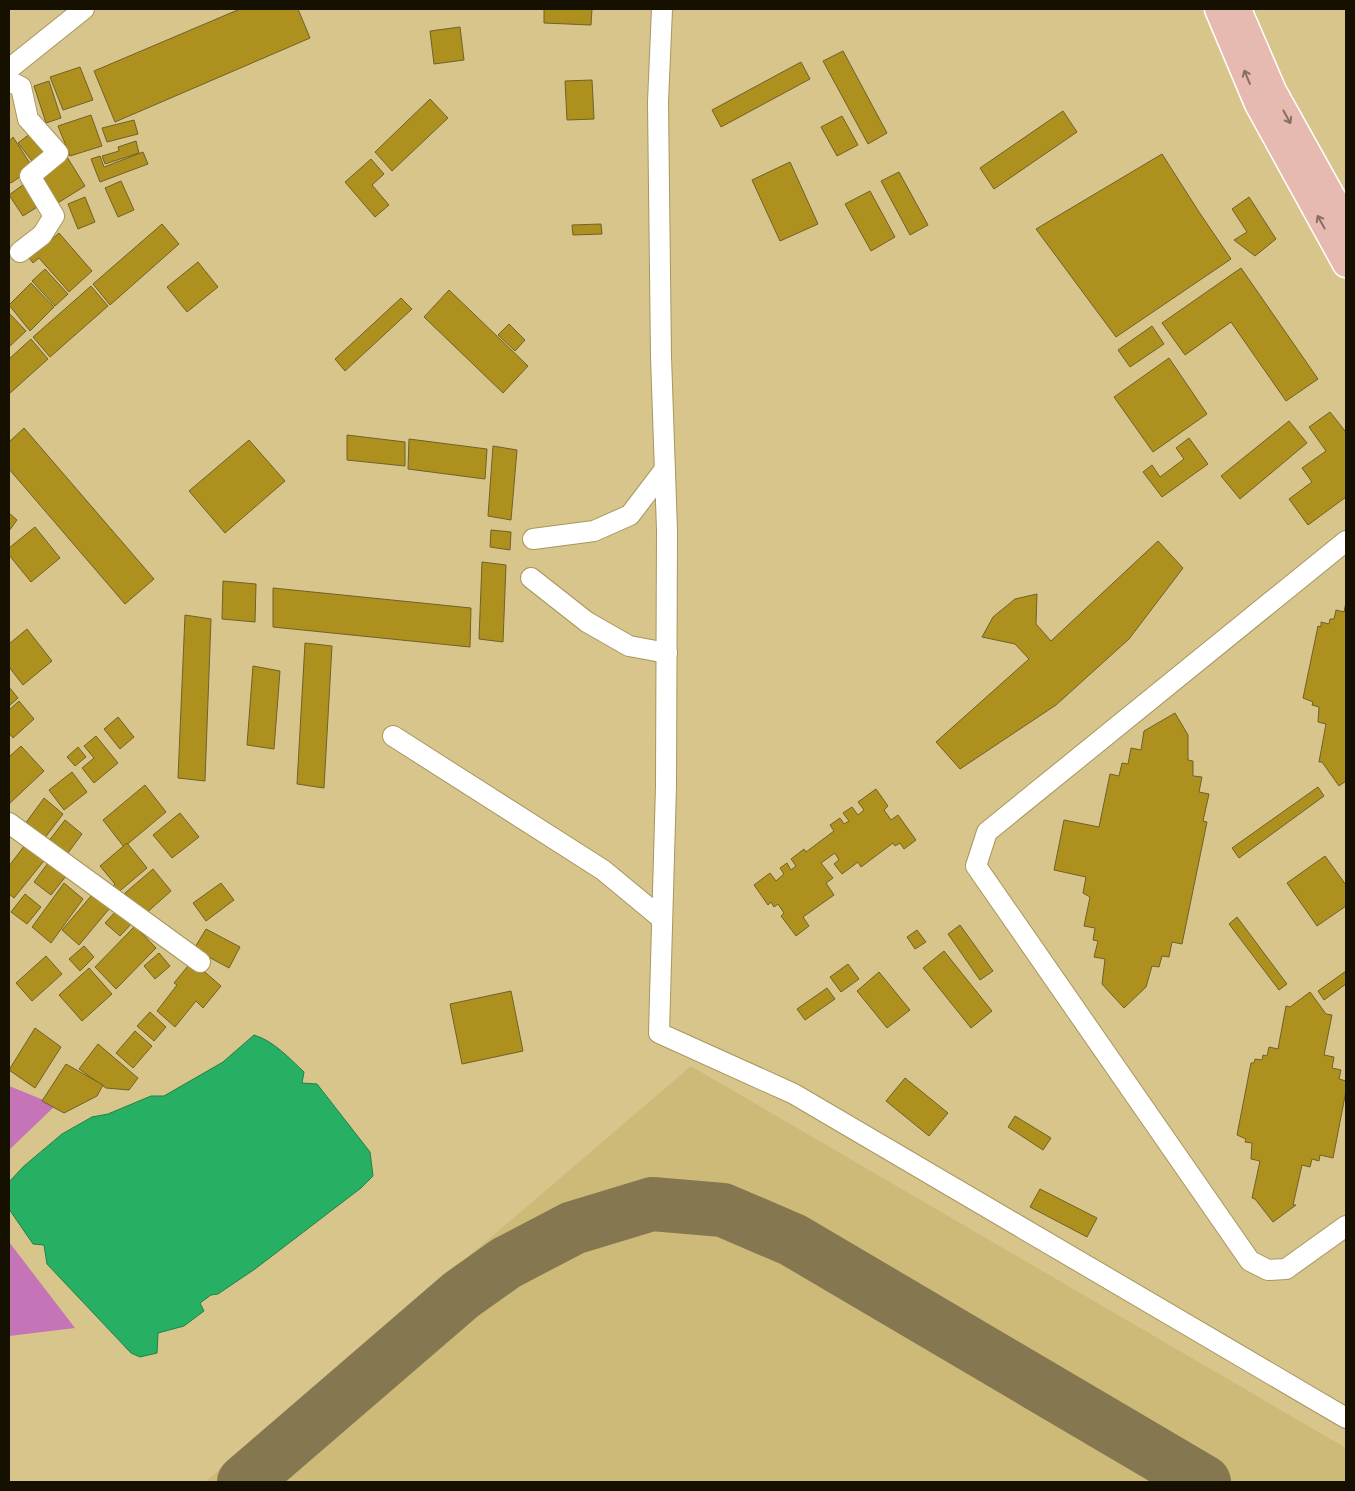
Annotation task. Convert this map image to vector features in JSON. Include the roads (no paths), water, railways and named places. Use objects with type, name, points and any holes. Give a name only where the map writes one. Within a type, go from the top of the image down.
[{"type":"main road","points":[[1218,9],[1258,104],[1346,264]]},
{"type":"main road","points":[[1238,9],[1273,91],[1346,222]]},
{"type":"street","points":[[9,69],[84,9]]},
{"type":"street","points":[[662,9],[658,112],[667,654],[666,786],[659,1033],[794,1094],[1346,1418]]},
{"type":"street","points":[[9,81],[22,87],[28,119],[58,153],[30,176],[54,216],[42,235],[20,252]]},
{"type":"street","points":[[533,539],[594,531],[630,515],[665,468]]},
{"type":"street","points":[[1346,541],[987,832],[976,866],[1250,1261],[1268,1270],[1286,1269],[1346,1226]]},
{"type":"street","points":[[531,578],[587,622],[629,646],[667,654]]},
{"type":"street","points":[[393,736],[602,870],[661,918]]},
{"type":"street","points":[[9,823],[200,962]]}]
